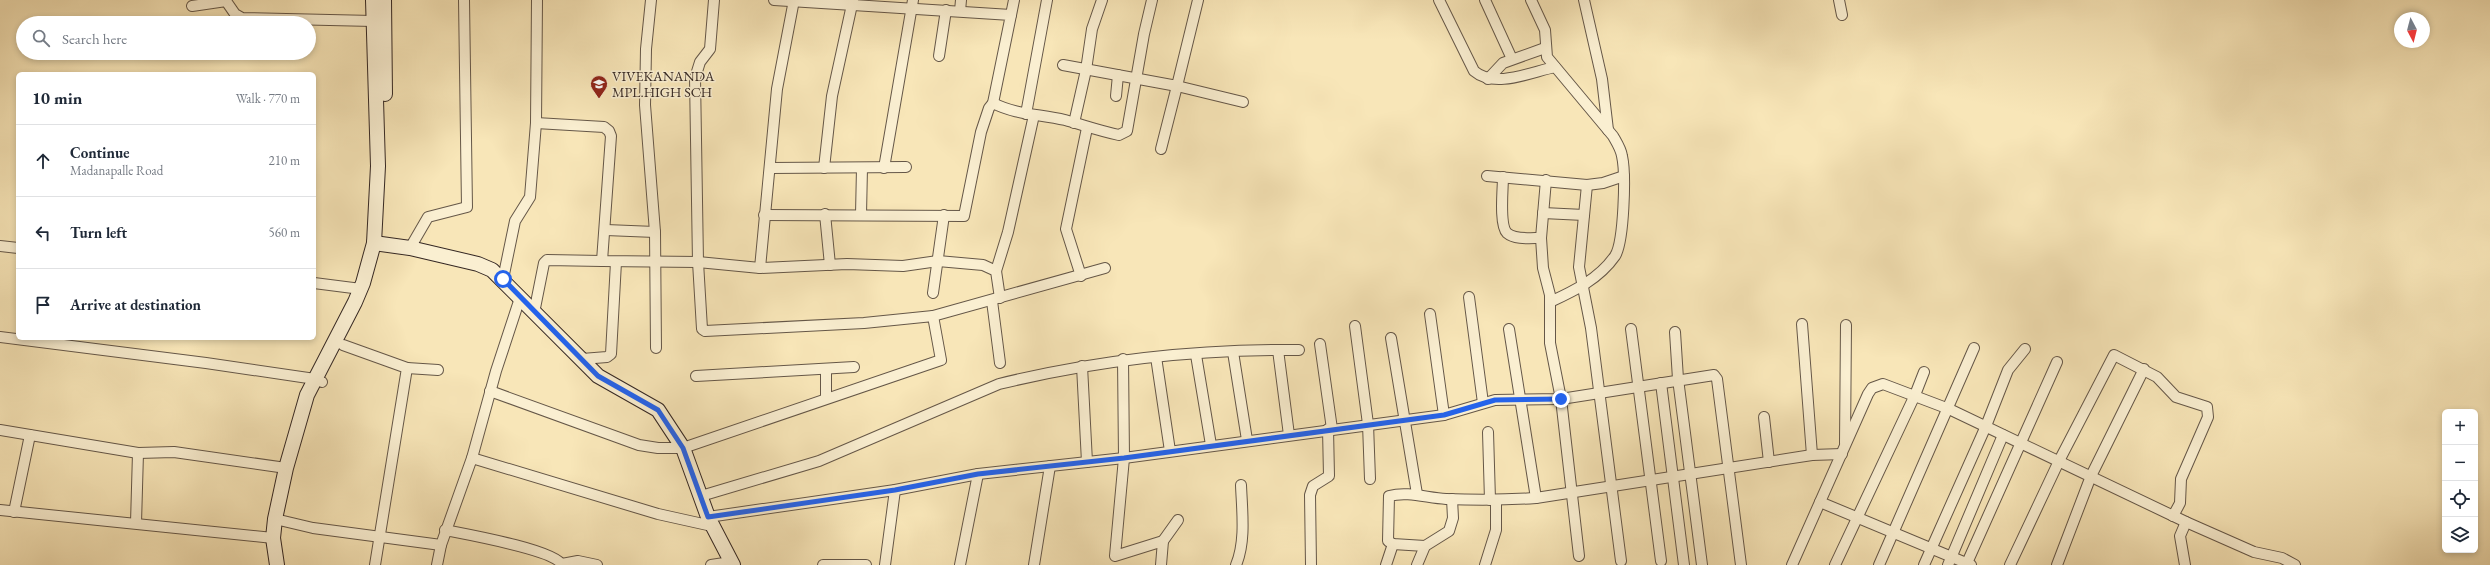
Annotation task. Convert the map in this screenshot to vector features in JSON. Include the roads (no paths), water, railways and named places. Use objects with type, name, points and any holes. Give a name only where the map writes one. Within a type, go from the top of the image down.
[{"type":"main road","points":[[277,565],[273,538],[275,519],[286,468],[302,415],[316,397],[318,381],[360,289],[378,244],[378,166],[373,0]]},
{"type":"main road","points":[[318,381],[343,345],[370,290],[378,244],[387,164],[384,0]]},
{"type":"main road","points":[[378,244],[410,248],[478,264],[492,270],[503,279],[534,313],[605,381],[658,410],[683,448],[710,521],[732,564]]},
{"type":"street","points":[[410,248],[428,217],[467,207],[464,0]]},
{"type":"street","points":[[503,279],[515,221],[530,197],[536,123],[536,0]]},
{"type":"street","points":[[651,0],[646,49],[645,105],[655,232],[656,348]]},
{"type":"street","points":[[714,0],[710,49],[700,62],[695,78],[700,325],[705,331],[864,323],[933,316],[996,300],[1105,268]]},
{"type":"street","points":[[774,0],[913,5],[946,10],[1011,15]]},
{"type":"street","points":[[960,11],[962,0]]},
{"type":"street","points":[[764,215],[861,214],[944,215],[962,217],[966,214],[981,132],[989,108],[993,103],[1014,0]]},
{"type":"street","points":[[1000,363],[996,300],[996,271],[1008,232],[1030,115],[1047,0]]},
{"type":"street","points":[[1074,123],[1086,70],[1092,29],[1102,0]]},
{"type":"street","points":[[993,103],[1008,111],[1074,123],[1087,128],[1119,135],[1124,134],[1127,131],[1152,0]]},
{"type":"street","points":[[1161,149],[1198,0]]},
{"type":"street","points":[[1439,0],[1474,71],[1488,79],[1505,78],[1555,67]]},
{"type":"street","points":[[1485,0],[1512,59]]},
{"type":"street","points":[[1531,0],[1545,30],[1545,48],[1547,57],[1608,130],[1620,149],[1624,176],[1624,196],[1616,254],[1584,286],[1550,302]]},
{"type":"street","points":[[1584,0],[1602,79],[1608,130]]},
{"type":"street","points":[[1838,0],[1842,15]]},
{"type":"street","points":[[192,6],[226,1],[235,14],[238,16]]},
{"type":"street","points":[[760,268],[764,215],[771,168],[777,89],[794,1]]},
{"type":"street","points":[[824,168],[832,96],[853,2]]},
{"type":"street","points":[[884,168],[913,5]]},
{"type":"street","points":[[939,56],[946,10]]},
{"type":"street","points":[[316,20],[373,21]]},
{"type":"street","points":[[1488,79],[1499,66],[1512,59],[1545,48]]},
{"type":"street","points":[[1063,65],[1177,86],[1243,102]]},
{"type":"street","points":[[1116,96],[1118,76]]},
{"type":"street","points":[[536,123],[604,127],[609,131],[606,230],[602,261]]},
{"type":"street","points":[[1080,276],[1066,229],[1067,215],[1087,128]]},
{"type":"street","points":[[771,168],[906,167]]},
{"type":"street","points":[[861,214],[862,168]]},
{"type":"street","points":[[1487,176],[1503,176],[1587,184],[1603,183],[1624,176]]},
{"type":"street","points":[[1503,176],[1503,221],[1505,230],[1511,235],[1541,238]]},
{"type":"street","points":[[1546,180],[1541,238],[1543,268],[1550,302],[1550,343],[1561,399],[1573,492],[1579,556]]},
{"type":"street","points":[[1587,184],[1579,259],[1600,392],[1611,487],[1622,561]]},
{"type":"street","points":[[1543,213],[1584,215]]},
{"type":"street","points":[[825,214],[830,265]]},
{"type":"street","points":[[933,293],[944,215]]},
{"type":"street","points":[[606,230],[655,232]]},
{"type":"street","points":[[0,246],[16,248]]},
{"type":"street","points":[[534,313],[544,263],[547,260],[698,262],[760,268],[830,265],[904,266],[938,261],[983,265],[996,271]]},
{"type":"street","points":[[582,359],[611,354],[616,262]]},
{"type":"street","points":[[316,283],[360,289]]},
{"type":"street","points":[[1469,297],[1484,403]]},
{"type":"street","points":[[437,565],[445,530],[472,458],[490,391],[520,298]]},
{"type":"street","points":[[1430,314],[1444,415]]},
{"type":"street","points":[[490,391],[639,445],[658,448],[683,448],[826,398],[939,362],[941,358],[933,316]]},
{"type":"street","points":[[1802,324],[1812,454]]},
{"type":"street","points":[[1843,450],[1846,324]]},
{"type":"street","points":[[1355,326],[1368,424],[1370,480]]},
{"type":"street","points":[[1509,329],[1536,498]]},
{"type":"street","points":[[1631,329],[1637,385],[1661,561]]},
{"type":"street","points":[[1675,332],[1678,379],[1702,565]]},
{"type":"street","points":[[0,337],[16,339]]},
{"type":"street","points":[[1391,338],[1417,494]]},
{"type":"street","points":[[24,340],[206,363],[318,381]]},
{"type":"street","points":[[1311,565],[1310,494],[1313,486],[1329,476],[1330,429],[1320,344]]},
{"type":"street","points":[[343,345],[407,368],[438,370]]},
{"type":"street","points":[[1879,565],[1949,409],[1974,348]]},
{"type":"street","points":[[1924,565],[1986,426],[2008,370],[2024,349]]},
{"type":"street","points":[[1278,350],[1289,435]]},
{"type":"street","points":[[702,496],[818,461],[999,384],[1082,366],[1123,359],[1233,352],[1299,350]]},
{"type":"street","points":[[1233,352],[1247,440]]},
{"type":"street","points":[[1196,354],[1211,445]]},
{"type":"street","points":[[2010,565],[2111,356],[2116,354],[2159,379],[2176,397],[2204,405],[2208,412],[2181,479],[2180,503],[2173,516]]},
{"type":"street","points":[[1156,357],[1170,451]]},
{"type":"street","points":[[1123,359],[1124,458],[1114,560],[1163,541]]},
{"type":"street","points":[[1820,502],[1932,549],[1950,561],[1969,564],[2057,362]]},
{"type":"street","points":[[1082,366],[1087,462]]},
{"type":"street","points":[[696,376],[854,367]]},
{"type":"street","points":[[375,565],[378,536],[407,368]]},
{"type":"street","points":[[826,368],[826,398]]},
{"type":"street","points":[[2057,565],[2091,476],[2144,369]]},
{"type":"street","points":[[1835,565],[1916,395],[1924,372]]},
{"type":"street","points":[[472,458],[658,514],[710,521],[895,490],[978,474],[1124,458],[1247,440],[1444,415],[1484,403],[1506,399],[1561,399],[1637,385],[1660,383],[1678,379],[1716,376],[1741,565]]},
{"type":"street","points":[[1660,383],[1684,565]]},
{"type":"street","points":[[1792,565],[1872,388],[1878,384],[1889,385],[1949,409],[2186,522],[2254,552],[2282,558],[2295,565]]},
{"type":"street","points":[[1764,417],[1769,462]]},
{"type":"street","points":[[0,430],[138,453],[174,452],[286,468]]},
{"type":"street","points":[[1485,565],[1496,530],[1488,432]]},
{"type":"street","points":[[14,512],[30,435]]},
{"type":"street","points":[[1950,561],[2003,435]]},
{"type":"street","points":[[1425,546],[1393,544],[1387,538],[1388,497],[1417,494],[1452,499],[1493,500],[1536,498],[1843,450]]},
{"type":"street","points":[[136,523],[138,453]]},
{"type":"street","points":[[1034,565],[1050,466]]},
{"type":"street","points":[[960,565],[978,474]]},
{"type":"street","points":[[1236,565],[1239,557],[1242,533],[1241,485]]},
{"type":"street","points":[[885,565],[895,490]]},
{"type":"street","points":[[1417,565],[1425,546],[1449,531],[1453,518],[1452,499]]},
{"type":"street","points":[[0,510],[273,538]]},
{"type":"street","points":[[275,519],[313,528],[441,545]]},
{"type":"street","points":[[1161,565],[1163,541],[1178,520]]},
{"type":"street","points":[[2185,565],[2180,536],[2186,522]]},
{"type":"street","points":[[445,530],[534,550],[560,560],[562,564],[578,561],[597,565]]},
{"type":"street","points":[[1386,565],[1393,544]]},
{"type":"street","points":[[711,565],[732,564]]},
{"type":"street","points":[[823,565],[866,565]]},
{"type":"place","name":"VIVEKANANDA MPL.HIGH SCH","points":[[599,99]]}]
